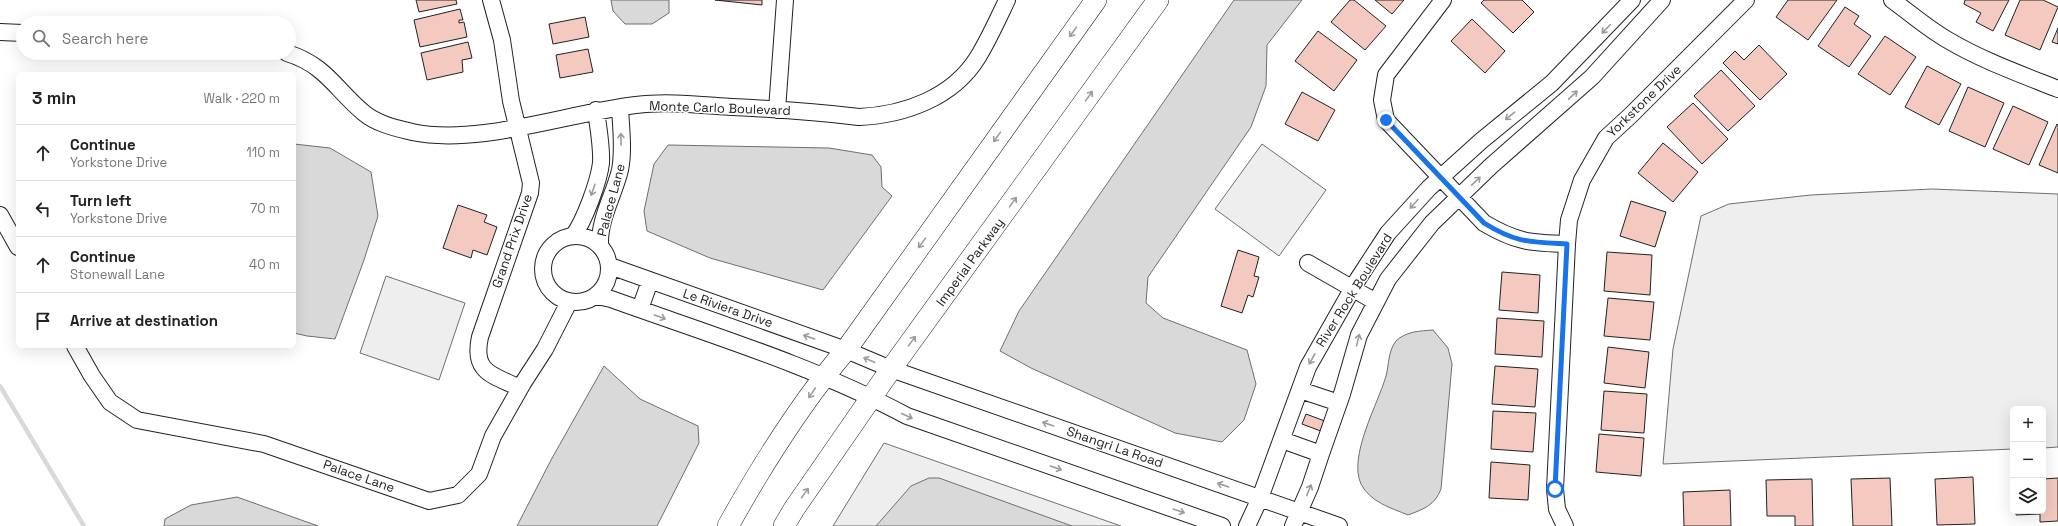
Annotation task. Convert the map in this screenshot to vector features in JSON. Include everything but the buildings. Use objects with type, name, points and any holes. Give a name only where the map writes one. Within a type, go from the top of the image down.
[{"type":"main road","points":[[728,526],[748,489],[824,376],[846,350],[1096,0]]},
{"type":"main road","name":"Imperial Parkway","points":[[784,526],[794,509],[892,369],[1158,0]]},
{"type":"street","name":"Grand Prix Drive","points":[[491,0],[502,40],[511,101],[528,170],[530,193],[476,352],[477,359],[489,373],[520,388]]},
{"type":"street","points":[[777,110],[785,0]]},
{"type":"street","name":"Monte Carlo Boulevard","points":[[296,58],[316,67],[365,114],[386,125],[413,132],[447,136],[517,127],[596,110],[636,105],[699,104],[859,117],[878,116],[902,111],[938,96],[955,85],[978,58],[1007,0]]},
{"type":"street","points":[[1443,0],[1386,75],[1382,100],[1386,120],[1484,223],[1502,234],[1517,240],[1567,244]]},
{"type":"street","name":"River Rock Boulevard","points":[[1247,526],[1260,498],[1308,367],[1352,289],[1388,233],[1440,178],[1481,141],[1552,83],[1632,0]]},
{"type":"street","name":"River Rock Boulevard","points":[[1296,519],[1339,403],[1359,335],[1388,279],[1432,223],[1592,77],[1662,0]]},
{"type":"street","name":"Yorkstone Drive","points":[[1565,526],[1557,509],[1555,489],[1567,244],[1569,220],[1582,180],[1606,138],[1746,0]]},
{"type":"street","points":[[1892,0],[1945,39],[1998,65],[2058,89]]},
{"type":"street","points":[[0,32],[16,33]]},
{"type":"street","name":"Palace Lane","points":[[600,245],[601,228],[617,181],[622,159],[620,108]]},
{"type":"street","name":"Palace Lane","points":[[573,236],[579,228],[585,213],[601,165],[596,110]]},
{"type":"street","points":[[0,215],[16,243]]},
{"type":"street","points":[[573,236],[592,239],[600,245],[608,258],[610,266],[609,277],[605,288],[597,296],[583,302],[569,302],[559,298],[551,291],[545,282],[543,262],[547,252],[554,244],[573,236]]},
{"type":"street","points":[[1308,263],[1376,302]]},
{"type":"street","name":"Le Riviera Drive","points":[[610,266],[846,350],[892,369]]},
{"type":"street","points":[[640,309],[650,281]]},
{"type":"street","points":[[597,296],[640,309],[824,376],[873,398],[907,416],[1222,526]]},
{"type":"street","name":"Palace Lane","points":[[76,348],[92,376],[110,402],[137,420],[264,444],[429,501],[458,495],[479,474],[493,436],[520,388],[545,349],[569,302]]},
{"type":"street","name":"Shangri La Road","points":[[892,369],[1260,498],[1296,519],[1339,526]]},
{"type":"street","points":[[1300,390],[1339,403]]},
{"type":"street","points":[[1282,440],[1321,454]]},
{"type":"shaded area","points":[[611,0],[669,0],[669,13],[652,24],[625,24],[613,11]]},
{"type":"shaded area","points":[[1234,0],[1302,0],[1267,45],[1266,86],[1251,127],[1148,277],[1146,303],[1163,318],[1247,350],[1256,384],[1244,420],[1222,442],[1175,433],[1031,368],[1000,351],[1019,311]]},
{"type":"shaded area","points":[[296,144],[330,148],[371,172],[378,216],[364,260],[335,339],[296,333]]},
{"type":"shaded area","points":[[1262,144],[1326,190],[1279,256],[1215,209]]},
{"type":"shaded area","points":[[668,145],[829,148],[872,155],[881,167],[882,187],[892,196],[823,290],[710,258],[647,231],[644,211],[654,164]]},
{"type":"shaded area","points":[[1932,189],[2058,194],[2058,447],[2046,448],[2046,406],[2010,406],[2010,449],[1663,464],[1673,349],[1701,216],[1729,204],[1811,195]]},
{"type":"shaded area","points":[[386,276],[465,303],[439,380],[360,353]]},
{"type":"shaded area","points":[[1433,330],[1448,348],[1452,364],[1441,489],[1436,499],[1432,503],[1419,511],[1408,515],[1375,500],[1365,490],[1361,484],[1358,472],[1358,459],[1366,430],[1386,376],[1393,345],[1404,335],[1409,333]]},
{"type":"shaded area","points":[[604,366],[640,399],[698,426],[699,443],[657,526],[517,526],[551,460]]},
{"type":"shaded area","points":[[884,443],[1121,526],[833,526]]},
{"type":"shaded area","points":[[929,478],[939,478],[1072,526],[876,526],[911,486]]},
{"type":"shaded area","points":[[237,497],[318,526],[164,526],[165,519],[191,505]]},
{"type":"waterway","points":[[0,386],[84,526]]},
{"type":"route","points":[[1386,120],[1484,223],[1502,234],[1517,240],[1536,243],[1567,244],[1555,489]]}]
